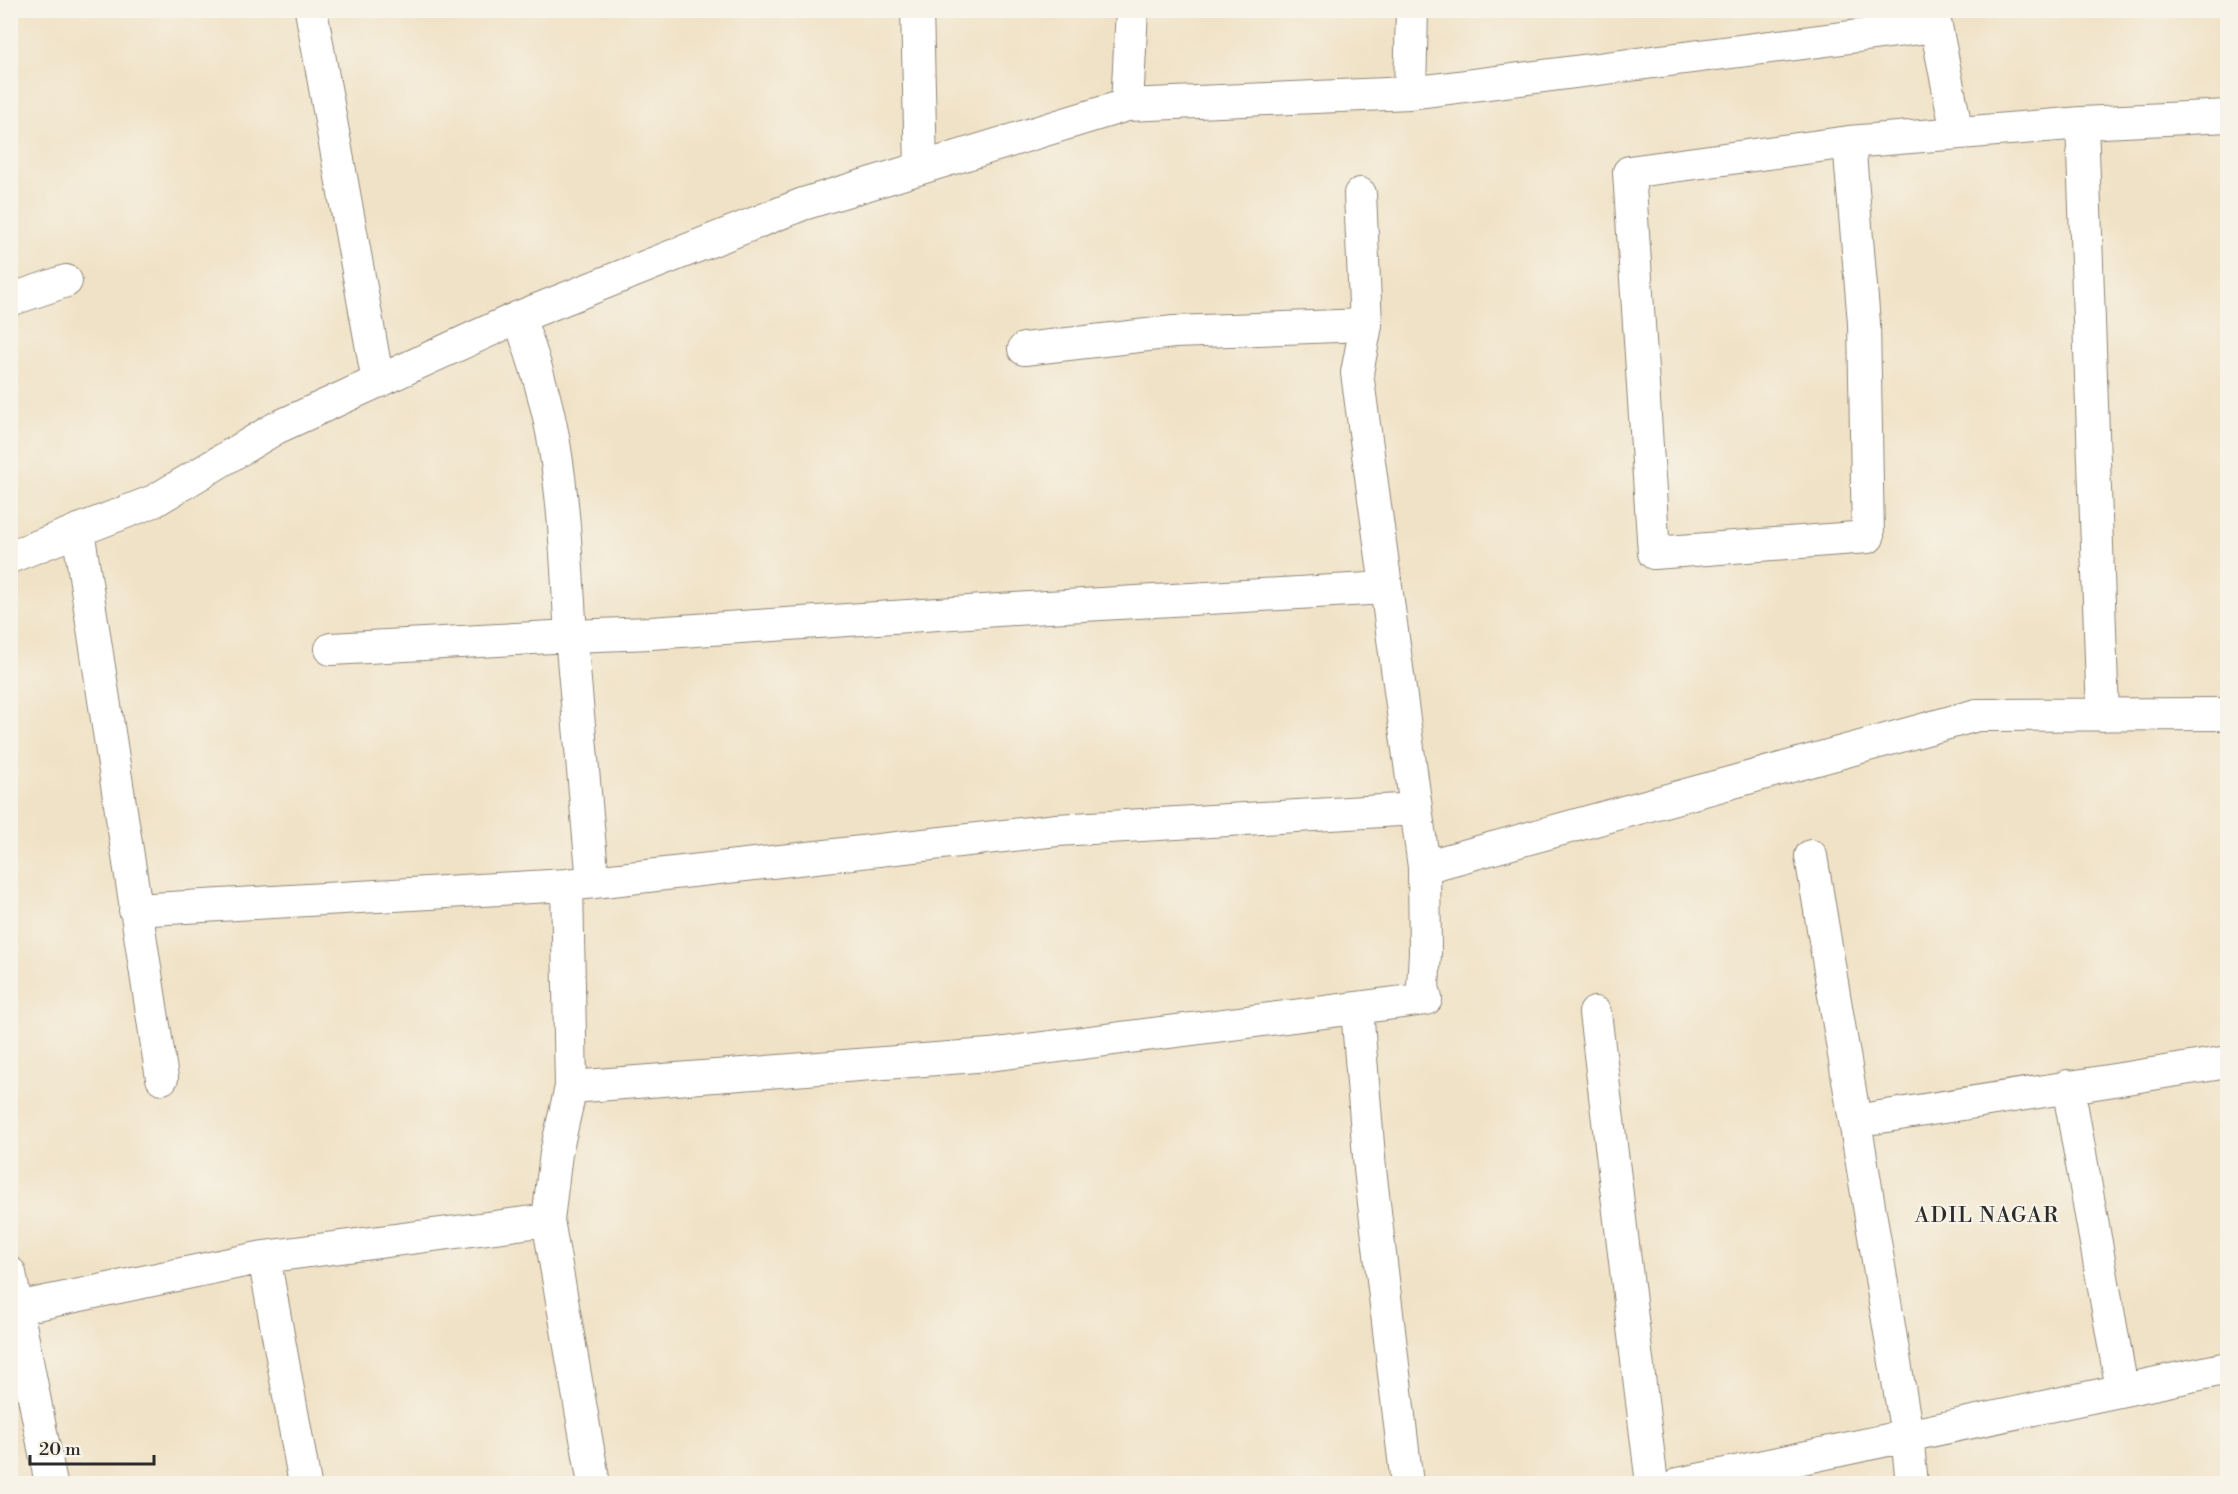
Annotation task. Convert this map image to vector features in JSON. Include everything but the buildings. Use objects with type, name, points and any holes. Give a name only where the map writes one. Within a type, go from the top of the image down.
[{"type":"street","points":[[311,10],[378,381]]},
{"type":"street","points":[[917,10],[921,168]]},
{"type":"street","points":[[1127,105],[1132,10]]},
{"type":"street","points":[[1410,93],[1412,10]]},
{"type":"street","points":[[10,557],[154,501],[276,429],[519,317],[803,204],[1127,105],[1410,93],[1936,18],[1957,133]]},
{"type":"street","points":[[1850,142],[1864,323],[1868,537],[1654,553],[1629,172],[1850,142],[2082,123],[2228,116]]},
{"type":"street","points":[[2082,123],[2103,715]]},
{"type":"street","points":[[571,1088],[989,1055],[1426,999],[1423,987],[1424,867],[1357,373],[1366,325],[1360,194]]},
{"type":"street","points":[[10,300],[66,280]]},
{"type":"street","points":[[519,317],[543,389],[555,449],[571,636],[580,884],[571,1088],[555,1153],[548,1220],[594,1484]]},
{"type":"street","points":[[1024,349],[1174,332],[1366,325]]},
{"type":"street","points":[[78,530],[162,1078]]},
{"type":"street","points":[[331,649],[651,633],[1386,588]]},
{"type":"street","points":[[1424,867],[1977,715],[2228,714]]},
{"type":"street","points":[[135,910],[580,884],[1057,830],[1416,809]]},
{"type":"street","points":[[1811,856],[1907,1435],[1912,1484]]},
{"type":"street","points":[[1357,1009],[1370,1169],[1407,1484]]},
{"type":"street","points":[[1595,1013],[1652,1484]]},
{"type":"street","points":[[1856,1120],[2228,1062]]},
{"type":"street","points":[[2068,1086],[2122,1389]]},
{"type":"street","points":[[17,1308],[264,1257],[548,1220]]},
{"type":"street","points":[[264,1257],[306,1484]]},
{"type":"street","points":[[10,1273],[51,1484]]},
{"type":"street","points":[[1679,1484],[2228,1368]]},
{"type":"district","name":"ADIL NAGAR","points":[[1987,1216]]}]
